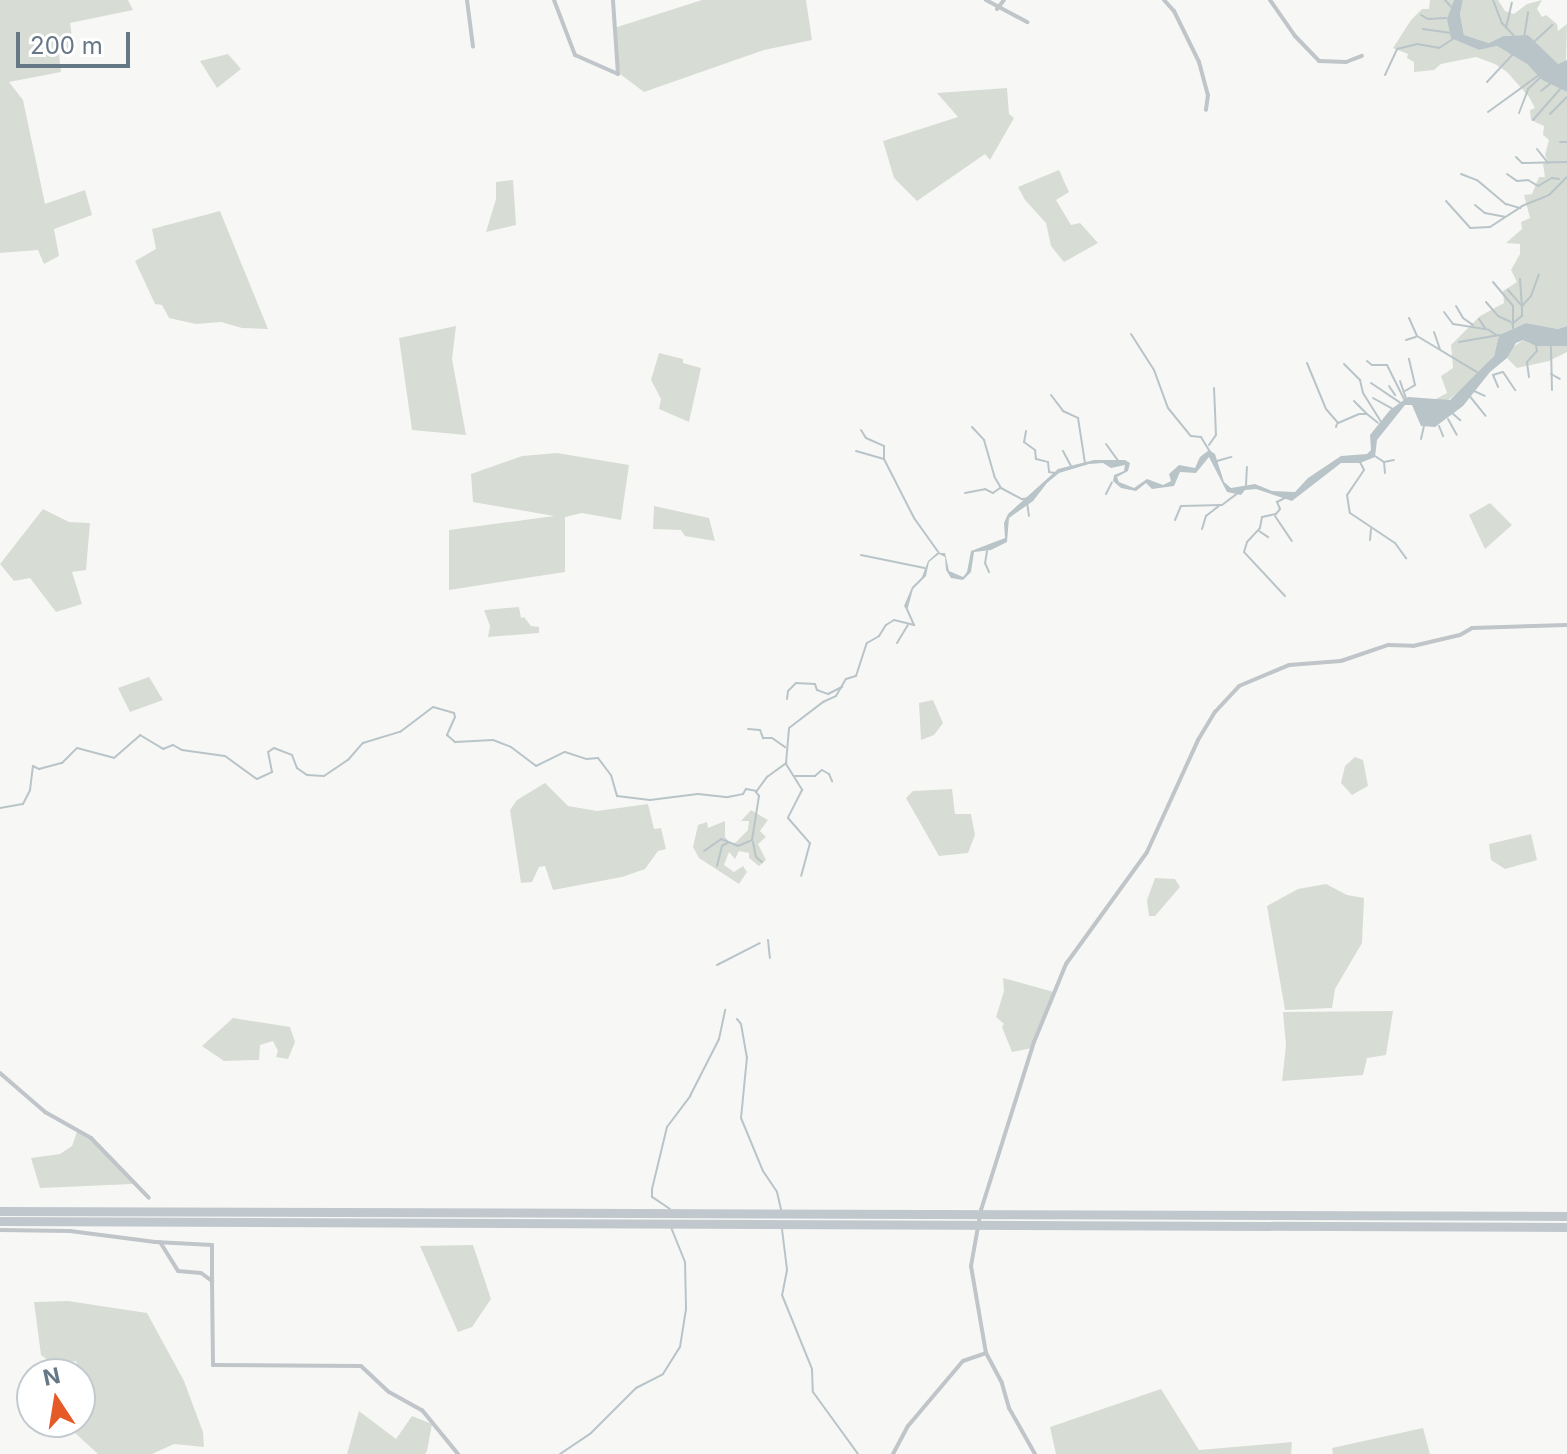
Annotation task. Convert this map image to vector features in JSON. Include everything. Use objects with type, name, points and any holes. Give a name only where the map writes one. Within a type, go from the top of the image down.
[{"type":"highway","points":[[0,1211],[1567,1216]]},
{"type":"highway","points":[[0,1221],[1567,1227]]},
{"type":"street","points":[[467,0],[473,47]]},
{"type":"street","points":[[554,0],[575,55],[618,74],[613,0]]},
{"type":"street","points":[[986,0],[997,9],[1027,22]]},
{"type":"street","points":[[997,9],[1004,0]]},
{"type":"street","points":[[1164,0],[1174,11],[1199,62],[1208,95],[1206,110]]},
{"type":"street","points":[[1270,0],[1295,36],[1319,61],[1346,62],[1362,56]]},
{"type":"street","points":[[1035,1454],[1009,1408],[1002,1383],[986,1353],[971,1266],[978,1225],[989,1179],[1034,1042],[1066,964],[1104,916],[1147,852],[1198,740],[1231,691],[1289,665],[1341,661],[1388,645],[1413,646],[1460,635],[1472,628],[1567,625]]},
{"type":"street","points":[[0,1073],[45,1112],[91,1138],[149,1198]]},
{"type":"street","points":[[0,1230],[70,1231],[212,1245],[213,1365],[361,1366],[389,1392],[422,1410],[458,1454]]},
{"type":"street","points":[[160,1242],[178,1271],[201,1273],[212,1281]]},
{"type":"street","points":[[893,1454],[908,1426],[963,1361],[986,1353]]},
{"type":"shaded area","points":[[0,0],[128,0],[133,10],[70,23],[74,50],[59,53],[61,72],[9,82],[23,100],[45,204],[85,190],[92,215],[54,229],[59,256],[44,264],[38,250],[0,253]]},
{"type":"shaded area","points":[[702,0],[806,0],[812,40],[764,50],[644,92],[620,74],[614,28]]},
{"type":"shaded area","points":[[1430,0],[1454,0],[1449,26],[1452,38],[1479,50],[1497,46],[1527,64],[1542,80],[1567,92],[1567,326],[1558,329],[1526,323],[1499,335],[1494,356],[1474,379],[1446,402],[1432,401],[1447,393],[1441,376],[1453,368],[1451,345],[1480,316],[1504,303],[1503,291],[1517,282],[1511,270],[1520,254],[1520,244],[1506,243],[1522,229],[1521,222],[1530,218],[1524,195],[1532,194],[1539,177],[1545,177],[1543,164],[1548,162],[1545,155],[1549,140],[1543,135],[1544,126],[1531,120],[1530,110],[1535,108],[1529,97],[1507,72],[1495,64],[1476,57],[1441,64],[1434,70],[1414,72],[1414,62],[1407,58],[1408,54],[1393,48],[1411,20],[1422,9],[1429,9]]},
{"type":"shaded area","points":[[1454,0],[1463,0],[1460,14],[1464,35],[1489,43],[1503,36],[1528,35],[1558,64],[1567,60],[1567,92],[1542,80],[1527,64],[1497,46],[1479,50],[1451,38],[1447,19]]},
{"type":"shaded area","points":[[1463,0],[1498,0],[1505,11],[1514,14],[1527,4],[1542,0],[1537,9],[1542,17],[1546,15],[1557,24],[1558,31],[1567,24],[1566,61],[1558,64],[1550,59],[1528,35],[1503,36],[1489,43],[1464,35],[1460,14]]},
{"type":"shaded area","points":[[228,54],[241,69],[217,88],[200,61]]},
{"type":"shaded area","points":[[1007,88],[1009,114],[1014,118],[990,160],[985,154],[917,201],[894,178],[883,141],[958,117],[937,93]]},
{"type":"shaded area","points":[[1059,170],[1069,192],[1056,200],[1071,225],[1080,223],[1098,243],[1064,262],[1051,246],[1046,223],[1025,200],[1018,187]]},
{"type":"shaded area","points":[[513,180],[516,225],[486,232],[496,199],[496,182]]},
{"type":"shaded area","points":[[220,211],[268,329],[242,328],[221,322],[196,324],[169,318],[162,305],[155,304],[135,261],[156,249],[152,229]]},
{"type":"shaded area","points":[[1526,323],[1558,329],[1567,326],[1567,346],[1536,346],[1523,340],[1516,343],[1507,358],[1490,372],[1463,406],[1435,427],[1421,426],[1412,405],[1405,405],[1377,440],[1375,457],[1360,463],[1341,463],[1292,501],[1256,489],[1245,490],[1241,495],[1227,492],[1209,457],[1196,473],[1180,472],[1174,486],[1152,489],[1146,483],[1136,491],[1121,488],[1113,481],[1114,475],[1124,471],[1125,465],[1111,468],[1103,463],[1089,464],[1059,473],[1047,483],[1033,501],[1009,518],[1007,542],[991,550],[974,552],[971,572],[963,580],[951,578],[946,570],[945,557],[939,554],[929,562],[926,576],[913,589],[907,611],[904,606],[912,587],[922,577],[928,561],[937,553],[945,553],[949,571],[963,577],[971,551],[1005,538],[1004,523],[1008,514],[1058,469],[1094,460],[1125,460],[1130,463],[1128,471],[1117,477],[1119,482],[1134,488],[1147,479],[1163,485],[1171,481],[1169,474],[1179,465],[1195,468],[1200,457],[1209,450],[1215,454],[1224,482],[1231,488],[1255,484],[1272,491],[1295,492],[1308,478],[1341,456],[1367,454],[1371,450],[1370,435],[1390,410],[1408,397],[1450,400],[1494,356],[1499,335]]},
{"type":"shaded area","points":[[456,326],[452,359],[466,435],[412,430],[399,338]]},
{"type":"shaded area","points":[[1523,340],[1536,346],[1567,346],[1567,352],[1549,361],[1517,368],[1507,358],[1509,350]]},
{"type":"shaded area","points":[[659,353],[683,359],[683,363],[701,368],[689,422],[659,409],[661,399],[651,380]]},
{"type":"shaded area","points":[[557,453],[629,465],[621,520],[582,513],[565,517],[565,572],[449,590],[449,530],[554,516],[473,502],[471,474],[522,456]]},
{"type":"shaded area","points":[[1490,503],[1512,525],[1485,549],[1469,515]]},
{"type":"shaded area","points":[[654,506],[709,518],[715,541],[685,536],[681,530],[653,529]]},
{"type":"shaded area","points":[[43,509],[69,522],[90,523],[86,570],[72,572],[82,604],[56,612],[30,578],[14,581],[0,564]]},
{"type":"shaded area","points":[[519,607],[521,618],[524,617],[531,626],[539,627],[539,633],[488,637],[490,626],[484,610]]},
{"type":"shaded area","points":[[149,677],[163,700],[130,712],[118,688]]},
{"type":"shaded area","points":[[933,700],[943,723],[934,735],[921,740],[919,703]]},
{"type":"shaded area","points":[[1355,757],[1363,760],[1368,786],[1352,795],[1341,783],[1345,766]]},
{"type":"shaded area","points":[[545,783],[568,806],[597,811],[648,804],[654,829],[661,828],[666,849],[658,851],[645,869],[622,877],[553,890],[545,866],[539,867],[532,882],[521,883],[510,810],[517,800]]},
{"type":"shaded area","points":[[952,789],[955,814],[971,814],[975,835],[968,853],[939,856],[906,798],[913,791]]},
{"type":"shaded area","points":[[751,810],[768,820],[760,831],[766,837],[758,844],[766,860],[759,866],[749,858],[749,853],[739,851],[735,859],[729,852],[724,865],[734,872],[743,866],[747,872],[739,884],[699,858],[693,847],[698,825],[707,822],[708,828],[725,821],[725,837],[732,845],[748,830],[749,821],[741,821]]},
{"type":"shaded area","points":[[1531,834],[1537,860],[1505,869],[1491,860],[1489,844]]},
{"type":"shaded area","points":[[1155,878],[1175,879],[1180,887],[1155,916],[1149,916],[1147,900]]},
{"type":"shaded area","points":[[1326,884],[1347,895],[1364,898],[1362,943],[1335,989],[1332,1008],[1285,1010],[1267,906],[1298,889]]},
{"type":"shaded area","points":[[1003,978],[1054,992],[1032,1048],[1012,1052],[1002,1027],[1004,1024],[996,1017],[1004,991]]},
{"type":"shaded area","points":[[1393,1011],[1386,1055],[1367,1058],[1363,1075],[1282,1081],[1286,1045],[1283,1012]]},
{"type":"shaded area","points":[[233,1018],[290,1027],[295,1042],[288,1059],[276,1057],[278,1051],[273,1041],[260,1045],[259,1060],[224,1061],[202,1046]]},
{"type":"shaded area","points":[[78,1129],[91,1138],[133,1184],[40,1188],[31,1158],[60,1154],[72,1146]]},
{"type":"shaded area","points":[[473,1245],[491,1299],[472,1327],[458,1332],[420,1246]]},
{"type":"shaded area","points":[[68,1301],[147,1313],[184,1381],[203,1432],[204,1447],[174,1444],[152,1454],[98,1454],[80,1438],[96,1438],[96,1358],[45,1358],[41,1355],[34,1302]]},
{"type":"shaded area","points":[[1161,1389],[1199,1450],[1292,1442],[1291,1454],[1056,1454],[1050,1427]]},
{"type":"shaded area","points":[[359,1411],[396,1439],[412,1416],[432,1424],[427,1451],[425,1454],[347,1454]]},
{"type":"shaded area","points":[[1423,1428],[1430,1454],[1333,1454],[1332,1448]]},
{"type":"waterway","points":[[1445,0],[1453,9]]},
{"type":"waterway","points":[[1493,0],[1502,23],[1514,36]]},
{"type":"waterway","points":[[1506,28],[1512,3]]},
{"type":"waterway","points":[[1524,38],[1528,12]]},
{"type":"waterway","points":[[1421,15],[1428,19],[1446,18]]},
{"type":"waterway","points":[[1534,42],[1552,25]]},
{"type":"waterway","points":[[1423,29],[1450,33]]},
{"type":"waterway","points":[[1385,75],[1397,49],[1417,44],[1439,48],[1453,39]]},
{"type":"waterway","points":[[1487,82],[1512,55]]},
{"type":"waterway","points":[[1488,112],[1539,75]]},
{"type":"waterway","points":[[1519,113],[1528,89],[1540,78]]},
{"type":"waterway","points":[[1541,91],[1552,82]]},
{"type":"waterway","points":[[1533,120],[1561,88]]},
{"type":"waterway","points":[[1550,114],[1567,97]]},
{"type":"waterway","points":[[1560,142],[1567,142]]},
{"type":"waterway","points":[[1537,149],[1548,163]]},
{"type":"waterway","points":[[1516,157],[1522,163],[1567,162]]},
{"type":"waterway","points":[[1461,174],[1477,180],[1506,204],[1520,208]]},
{"type":"waterway","points":[[1507,174],[1517,181],[1528,180],[1538,186],[1552,178],[1559,179]]},
{"type":"waterway","points":[[1446,201],[1470,228],[1490,227],[1522,206],[1549,195],[1567,177]]},
{"type":"waterway","points":[[1475,205],[1485,213],[1505,217]]},
{"type":"waterway","points":[[1512,324],[1522,316],[1522,306],[1531,296],[1539,274]]},
{"type":"waterway","points":[[1520,279],[1522,306]]},
{"type":"waterway","points":[[1493,282],[1513,306],[1513,328]]},
{"type":"waterway","points":[[1508,290],[1521,305]]},
{"type":"waterway","points":[[1486,302],[1498,316],[1511,322]]},
{"type":"waterway","points":[[1456,306],[1463,318],[1473,325]]},
{"type":"waterway","points":[[1444,312],[1453,324],[1489,330],[1496,335]]},
{"type":"waterway","points":[[1409,318],[1417,336],[1477,372]]},
{"type":"waterway","points":[[1479,319],[1485,328]]},
{"type":"waterway","points":[[1434,332],[1440,349]]},
{"type":"waterway","points":[[1131,334],[1154,370],[1168,408],[1191,436],[1201,437],[1210,452]]},
{"type":"waterway","points":[[1459,342],[1499,335]]},
{"type":"waterway","points":[[1406,340],[1416,337]]},
{"type":"waterway","points":[[1529,377],[1527,362],[1537,351],[1536,346]]},
{"type":"waterway","points":[[1551,347],[1552,390]]},
{"type":"waterway","points":[[1405,391],[1415,385],[1409,359]]},
{"type":"waterway","points":[[1367,361],[1372,365],[1387,365],[1405,401]]},
{"type":"waterway","points":[[1307,363],[1326,409],[1338,423],[1359,414],[1367,414],[1378,423]]},
{"type":"waterway","points":[[1344,364],[1360,380],[1363,393],[1381,422]]},
{"type":"waterway","points":[[1493,375],[1503,372],[1515,390]]},
{"type":"waterway","points":[[1551,374],[1560,379]]},
{"type":"waterway","points":[[1493,375],[1498,387]]},
{"type":"waterway","points":[[1400,381],[1406,398]]},
{"type":"waterway","points":[[1371,383],[1401,403]]},
{"type":"waterway","points":[[1389,386],[1395,395]]},
{"type":"waterway","points":[[1209,445],[1216,435],[1214,388]]},
{"type":"waterway","points":[[1472,390],[1485,396]]},
{"type":"waterway","points":[[1468,394],[1486,416]]},
{"type":"waterway","points":[[1051,395],[1063,411],[1078,418],[1085,463]]},
{"type":"waterway","points":[[1373,398],[1393,409]]},
{"type":"waterway","points":[[1354,401],[1367,414]]},
{"type":"waterway","points":[[1452,413],[1460,420]]},
{"type":"waterway","points":[[1448,419],[1457,435]]},
{"type":"waterway","points":[[1421,439],[1424,426]]},
{"type":"waterway","points":[[1439,426],[1443,436]]},
{"type":"waterway","points":[[972,427],[984,440],[994,476],[1001,488],[1022,499],[1031,498]]},
{"type":"waterway","points":[[861,430],[866,438],[884,446],[884,459]]},
{"type":"waterway","points":[[1026,431],[1024,442],[1035,450],[1036,459],[1048,462],[1049,472],[1055,473]]},
{"type":"waterway","points":[[1106,444],[1119,462]]},
{"type":"waterway","points":[[856,451],[884,459],[914,518],[939,553]]},
{"type":"waterway","points":[[1063,451],[1072,468]]},
{"type":"waterway","points":[[1375,456],[1384,462],[1385,473]]},
{"type":"waterway","points":[[1217,461],[1231,457]]},
{"type":"waterway","points":[[1384,462],[1394,460]]},
{"type":"waterway","points":[[1360,462],[1364,470],[1347,495],[1350,513],[1395,543],[1406,558]]},
{"type":"waterway","points":[[1246,485],[1247,467]]},
{"type":"waterway","points":[[1106,494],[1112,482]]},
{"type":"waterway","points":[[965,493],[985,489],[993,493],[1000,488]]},
{"type":"waterway","points":[[1175,520],[1181,506],[1222,505],[1239,492]]},
{"type":"waterway","points":[[1285,596],[1244,552],[1247,542],[1260,528],[1262,517],[1276,514],[1280,509],[1277,502],[1287,497]]},
{"type":"waterway","points":[[1027,502],[1029,516]]},
{"type":"waterway","points":[[1202,529],[1206,516],[1219,506]]},
{"type":"waterway","points":[[1275,516],[1292,541]]},
{"type":"waterway","points":[[1370,540],[1371,529]]},
{"type":"waterway","points":[[1259,531],[1268,537]]},
{"type":"waterway","points":[[987,551],[985,563],[989,572]]},
{"type":"waterway","points":[[861,555],[925,568]]},
{"type":"waterway","points":[[704,851],[721,839],[738,846],[752,840],[759,796],[756,792],[767,777],[786,763],[789,728],[836,696],[846,679],[856,676],[867,643],[879,636],[886,625],[894,620],[914,625],[907,609]]},
{"type":"waterway","points":[[897,643],[908,625]]},
{"type":"waterway","points":[[787,699],[788,691],[796,683],[815,684],[817,690],[828,694],[842,687]]},
{"type":"waterway","points":[[0,808],[23,804],[30,790],[33,766],[39,769],[62,763],[77,748],[114,758],[140,735],[163,749],[173,745],[182,750],[225,756],[257,779],[272,772],[268,752],[274,748],[292,755],[297,768],[307,775],[324,776],[348,760],[363,743],[400,732],[433,707],[454,713],[447,735],[455,742],[493,740],[511,747],[536,766],[565,752],[587,759],[598,758],[611,775],[617,796],[650,800],[698,794],[728,797],[743,794],[746,789],[757,791]]},
{"type":"waterway","points":[[748,729],[760,730],[763,738],[772,738],[785,747]]},
{"type":"waterway","points":[[786,764],[802,790],[788,818],[810,843],[801,876]]},
{"type":"waterway","points":[[795,776],[815,776],[822,770],[829,774],[832,781]]},
{"type":"waterway","points":[[753,842],[756,857],[762,862]]},
{"type":"waterway","points":[[717,866],[722,846],[727,843]]},
{"type":"waterway","points":[[768,940],[770,958]]},
{"type":"waterway","points":[[717,965],[760,943]]},
{"type":"waterway","points":[[670,1209],[652,1197],[667,1127],[690,1096],[719,1039],[725,1010]]},
{"type":"waterway","points":[[737,1019],[741,1024],[747,1057],[741,1118],[763,1171],[777,1192],[781,1210]]},
{"type":"waterway","points":[[560,1454],[591,1433],[636,1388],[663,1374],[680,1347],[686,1308],[685,1262],[671,1228]]},
{"type":"waterway","points":[[782,1229],[787,1270],[782,1295],[812,1369],[813,1392],[858,1454]]}]
